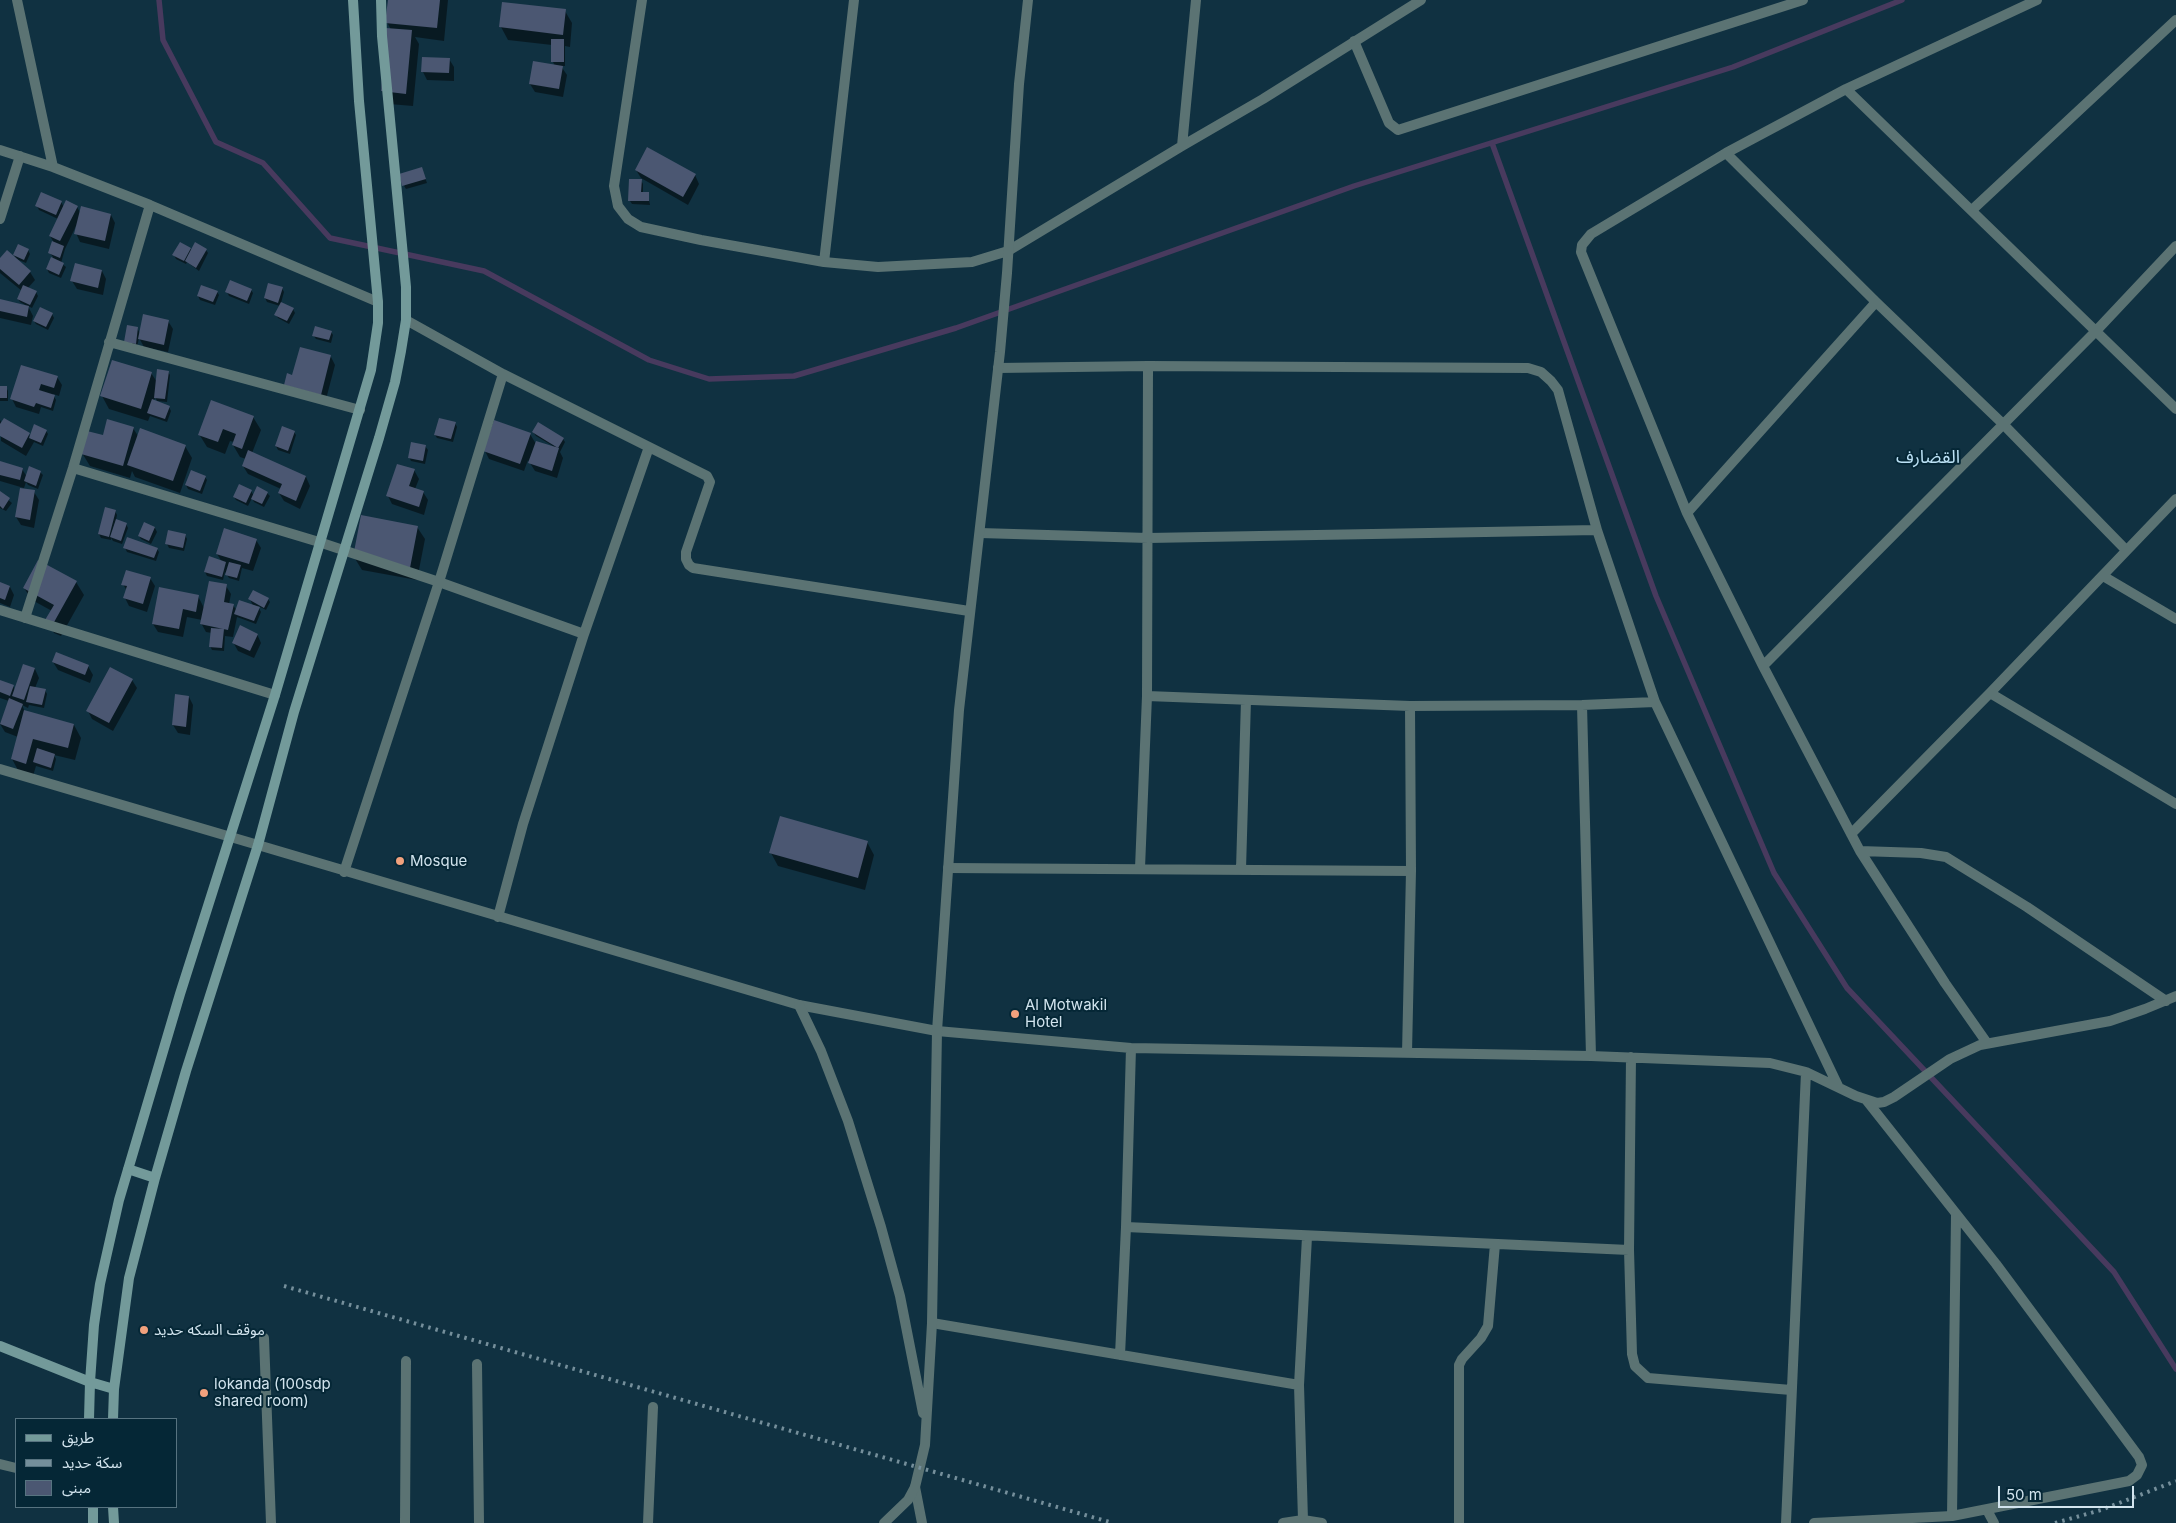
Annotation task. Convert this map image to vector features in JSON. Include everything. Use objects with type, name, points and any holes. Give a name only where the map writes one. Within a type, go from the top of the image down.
[{"type":"main road","points":[[89,1418],[90,1382],[100,1284],[119,1200],[180,994],[275,695],[319,542],[360,410],[375,345],[378,302],[354,33],[353,0]]},
{"type":"main road","points":[[113,1418],[114,1389],[130,1278],[156,1178],[186,1071],[258,845],[294,712],[345,552],[395,382],[406,320],[406,287],[383,45],[381,0]]},
{"type":"main road","points":[[128,1169],[156,1178]]},
{"type":"main road","points":[[0,1346],[90,1382],[114,1389]]},
{"type":"main road","points":[[93,1508],[93,1523]]},
{"type":"main road","points":[[113,1508],[114,1523]]},
{"type":"street","points":[[17,0],[53,167]]},
{"type":"street","points":[[642,0],[614,186],[618,206],[628,219],[641,227],[824,262],[888,266],[972,262],[1008,252],[1263,99],[1421,0]]},
{"type":"street","points":[[824,262],[854,0]]},
{"type":"street","points":[[884,1523],[908,1500],[915,1487],[925,1445],[932,1323],[937,1031],[959,710],[1000,352],[1019,84],[1028,0]]},
{"type":"street","points":[[1182,146],[1196,0]]},
{"type":"street","points":[[1402,11],[1403,0]]},
{"type":"street","points":[[1354,41],[1389,123],[1398,130],[1787,2],[1803,0]]},
{"type":"street","points":[[1987,1043],[1945,983],[1860,851],[1763,666],[1687,513],[1582,252],[1582,245],[1591,234],[1726,152],[1846,89],[2037,0]]},
{"type":"street","points":[[1972,210],[2176,20]]},
{"type":"street","points":[[1846,89],[2176,410]]},
{"type":"street","points":[[0,150],[53,167],[150,205],[378,302]]},
{"type":"street","points":[[1726,152],[1876,302],[2003,424],[2126,550]]},
{"type":"street","points":[[0,219],[20,156]]},
{"type":"street","points":[[24,618],[73,468],[150,205]]},
{"type":"street","points":[[1763,666],[2096,331],[2176,246]]},
{"type":"street","points":[[1687,513],[1876,302]]},
{"type":"street","points":[[406,320],[503,374],[703,473],[709,478],[710,482],[686,552],[689,566],[969,612]]},
{"type":"street","points":[[109,342],[360,410]]},
{"type":"street","points":[[998,368],[1148,366],[1528,368],[1541,372],[1558,390],[1596,530],[1655,702],[1838,1086]]},
{"type":"street","points":[[1140,868],[1147,696],[1148,366]]},
{"type":"street","points":[[344,872],[503,374]]},
{"type":"street","points":[[498,917],[523,824],[584,634],[649,447]]},
{"type":"street","points":[[73,468],[319,542],[584,634]]},
{"type":"street","points":[[1851,834],[1990,693],[2176,499]]},
{"type":"street","points":[[980,533],[1148,538],[1596,530]]},
{"type":"street","points":[[2103,576],[2176,619]]},
{"type":"street","points":[[0,610],[275,695]]},
{"type":"street","points":[[1990,693],[2176,804]]},
{"type":"street","points":[[1147,696],[1410,706],[1582,705],[1655,702]]},
{"type":"street","points":[[1241,869],[1246,700]]},
{"type":"street","points":[[1582,705],[1592,1056]]},
{"type":"street","points":[[1407,1053],[1411,871],[1410,706]]},
{"type":"street","points":[[0,769],[799,1005],[937,1031],[1131,1048],[1592,1056],[1770,1063],[1806,1072],[1867,1101],[1884,1102],[1950,1059],[1971,1048],[1987,1043],[2110,1020],[2176,996]]},
{"type":"street","points":[[1860,851],[1921,853],[1946,857],[2027,907],[2166,1001]]},
{"type":"street","points":[[948,868],[1411,871]]},
{"type":"street","points":[[799,1005],[821,1051],[848,1121],[881,1227],[900,1296],[913,1371],[925,1421]]},
{"type":"street","points":[[1120,1355],[1131,1048]]},
{"type":"street","points":[[1631,1057],[1629,1250],[1632,1354],[1635,1366],[1648,1378],[1791,1390]]},
{"type":"street","points":[[1786,1523],[1806,1072]]},
{"type":"street","points":[[1814,1523],[1952,1516],[1987,1510],[2129,1481],[2138,1475],[2142,1465],[2139,1457],[2002,1272],[1867,1101]]},
{"type":"street","points":[[1952,1516],[1956,1214]]},
{"type":"street","points":[[1126,1227],[1629,1250]]},
{"type":"street","points":[[1303,1520],[1299,1385],[1307,1236]]},
{"type":"street","points":[[1459,1523],[1459,1365],[1466,1354],[1482,1338],[1488,1326],[1495,1244]]},
{"type":"street","points":[[932,1323],[1299,1385]]},
{"type":"street","points":[[264,1338],[270,1523]]},
{"type":"street","points":[[405,1523],[406,1361]]},
{"type":"street","points":[[477,1364],[479,1523]]},
{"type":"street","points":[[648,1523],[652,1407]]},
{"type":"street","points":[[0,1464],[15,1468]]},
{"type":"street","points":[[915,1487],[922,1523]]},
{"type":"street","points":[[1987,1510],[1994,1523]]},
{"type":"street","points":[[1283,1523],[1303,1520],[1322,1523]]},
{"type":"building","points":[[388,0],[440,0],[437,28],[385,23]]},
{"type":"building","points":[[502,2],[566,9],[563,35],[499,27]]},
{"type":"building","points":[[386,28],[412,30],[406,94],[381,91]]},
{"type":"building","points":[[551,39],[564,39],[564,62],[551,62]]},
{"type":"building","points":[[422,57],[450,58],[449,73],[421,72]]},
{"type":"building","points":[[533,61],[563,66],[559,89],[529,84]]},
{"type":"building","points":[[647,147],[696,174],[683,197],[635,170]]},
{"type":"building","points":[[422,167],[426,179],[402,186],[399,174]]},
{"type":"building","points":[[629,179],[642,179],[641,192],[649,192],[649,201],[628,201]]},
{"type":"building","points":[[41,192],[62,201],[56,215],[35,206]]},
{"type":"building","points":[[66,200],[78,206],[60,241],[49,236]]},
{"type":"building","points":[[81,206],[111,214],[105,241],[74,234]]},
{"type":"building","points":[[52,241],[64,246],[60,258],[48,253]]},
{"type":"building","points":[[180,242],[191,248],[184,261],[172,255]]},
{"type":"building","points":[[195,242],[207,249],[196,268],[185,261]]},
{"type":"building","points":[[18,244],[29,249],[24,260],[13,255]]},
{"type":"building","points":[[7,250],[31,271],[19,285],[0,269],[0,258]]},
{"type":"building","points":[[51,257],[64,263],[59,275],[46,269]]},
{"type":"building","points":[[75,263],[102,270],[98,288],[70,281]]},
{"type":"building","points":[[230,280],[252,289],[247,301],[225,292]]},
{"type":"building","points":[[268,283],[283,287],[278,303],[264,298]]},
{"type":"building","points":[[23,285],[37,291],[30,305],[17,299]]},
{"type":"building","points":[[201,285],[218,291],[213,302],[197,296]]},
{"type":"building","points":[[0,299],[29,306],[27,317],[0,311]]},
{"type":"building","points":[[281,302],[294,308],[287,321],[274,315]]},
{"type":"building","points":[[40,307],[53,313],[46,327],[33,321]]},
{"type":"building","points":[[143,314],[169,320],[164,345],[138,339]]},
{"type":"building","points":[[127,325],[138,327],[136,344],[124,342]]},
{"type":"building","points":[[315,326],[332,331],[329,340],[312,336]]},
{"type":"building","points":[[300,347],[331,355],[321,395],[284,385],[287,373],[292,375]]},
{"type":"building","points":[[112,360],[152,372],[141,409],[100,396]]},
{"type":"building","points":[[21,365],[58,376],[54,388],[41,384],[39,390],[55,395],[51,408],[36,403],[34,407],[10,399]]},
{"type":"building","points":[[157,369],[169,371],[165,399],[154,398]]},
{"type":"building","points":[[0,386],[7,386],[7,398],[0,398]]},
{"type":"building","points":[[152,399],[170,406],[165,419],[147,413]]},
{"type":"building","points":[[211,400],[254,416],[242,449],[232,445],[236,434],[223,429],[218,442],[198,435]]},
{"type":"building","points":[[4,418],[30,433],[22,448],[0,436],[0,424]]},
{"type":"building","points":[[439,418],[456,422],[451,439],[434,435]]},
{"type":"building","points":[[107,419],[134,427],[123,466],[81,454],[87,431],[103,435]]},
{"type":"building","points":[[494,420],[531,433],[520,464],[483,451]]},
{"type":"building","points":[[538,422],[564,438],[558,448],[532,432]]},
{"type":"building","points":[[34,424],[47,430],[41,443],[29,438]]},
{"type":"building","points":[[282,426],[295,431],[288,451],[275,446]]},
{"type":"building","points":[[140,428],[186,445],[173,481],[127,465]]},
{"type":"building","points":[[536,441],[559,448],[552,471],[528,463]]},
{"type":"building","points":[[411,442],[426,445],[423,461],[408,458]]},
{"type":"building","points":[[248,450],[306,476],[296,501],[278,493],[282,484],[242,466]]},
{"type":"building","points":[[0,461],[23,468],[20,480],[0,475]]},
{"type":"building","points":[[397,464],[415,469],[409,486],[424,491],[419,507],[386,496]]},
{"type":"building","points":[[29,466],[41,471],[36,486],[24,481]]},
{"type":"building","points":[[191,470],[206,476],[200,491],[185,485]]},
{"type":"building","points":[[239,484],[252,490],[246,503],[233,497]]},
{"type":"building","points":[[257,486],[268,492],[262,504],[251,499]]},
{"type":"building","points":[[20,488],[35,490],[30,520],[15,517]]},
{"type":"building","points":[[0,491],[10,498],[3,509],[0,506]]},
{"type":"building","points":[[105,507],[116,510],[109,537],[98,534]]},
{"type":"building","points":[[361,515],[418,526],[410,568],[353,557]]},
{"type":"building","points":[[116,519],[127,523],[121,541],[110,537]]},
{"type":"building","points":[[144,522],[155,527],[149,541],[138,536]]},
{"type":"building","points":[[224,528],[257,539],[249,564],[216,554]]},
{"type":"building","points":[[168,530],[186,534],[183,548],[165,544]]},
{"type":"building","points":[[127,537],[158,548],[154,558],[123,548]]},
{"type":"building","points":[[209,556],[226,562],[222,577],[204,572]]},
{"type":"building","points":[[38,560],[77,581],[53,624],[45,620],[54,605],[23,588]]},
{"type":"building","points":[[229,562],[241,565],[237,578],[225,575]]},
{"type":"building","points":[[126,570],[151,577],[143,604],[123,598],[127,586],[121,585]]},
{"type":"building","points":[[209,581],[227,584],[224,602],[234,604],[228,630],[200,624]]},
{"type":"building","points":[[0,582],[10,586],[5,600],[0,598]]},
{"type":"building","points":[[159,587],[199,595],[196,612],[183,609],[179,629],[152,624]]},
{"type":"building","points":[[253,590],[269,598],[264,608],[248,599]]},
{"type":"building","points":[[239,600],[260,607],[254,621],[234,614]]},
{"type":"building","points":[[240,625],[258,634],[250,651],[232,643]]},
{"type":"building","points":[[211,628],[224,629],[222,648],[209,647]]},
{"type":"building","points":[[56,652],[89,665],[85,675],[52,662]]},
{"type":"building","points":[[23,664],[35,668],[24,700],[12,696]]},
{"type":"building","points":[[110,667],[133,679],[109,723],[86,711]]},
{"type":"building","points":[[0,680],[14,685],[10,696],[0,692]]},
{"type":"building","points":[[30,686],[46,689],[42,705],[26,702]]},
{"type":"building","points":[[175,694],[189,696],[186,727],[172,725]]},
{"type":"building","points":[[9,698],[23,704],[13,729],[0,724]]},
{"type":"building","points":[[24,710],[74,724],[68,748],[33,739],[26,764],[11,759]]},
{"type":"building","points":[[37,748],[55,754],[51,768],[33,762]]},
{"type":"building","points":[[780,816],[868,841],[858,878],[769,853]]},
{"type":"waterway","points":[[159,0],[163,40],[216,142],[263,163],[330,238],[484,271],[649,360],[709,379],[794,376],[956,328],[1354,186],[1733,67],[1902,0]]},
{"type":"waterway","points":[[1492,143],[1656,596],[1774,873],[1847,988],[2114,1272],[2176,1369]]},
{"type":"railway","points":[[284,1286],[1113,1523]]},
{"type":"railway","points":[[2055,1523],[2101,1510],[2176,1481]]},
{"type":"place","name":"Mosque","points":[[400,861]]},
{"type":"place","name":"Al Motwakil Hotel","points":[[1015,1014]]},
{"type":"place","name":"موقف السكه حديد","points":[[144,1330]]},
{"type":"place","name":"lokanda (100sdp shared room)","points":[[204,1393]]},
{"type":"district","name":"القضارف","points":[[1928,458]]}]
